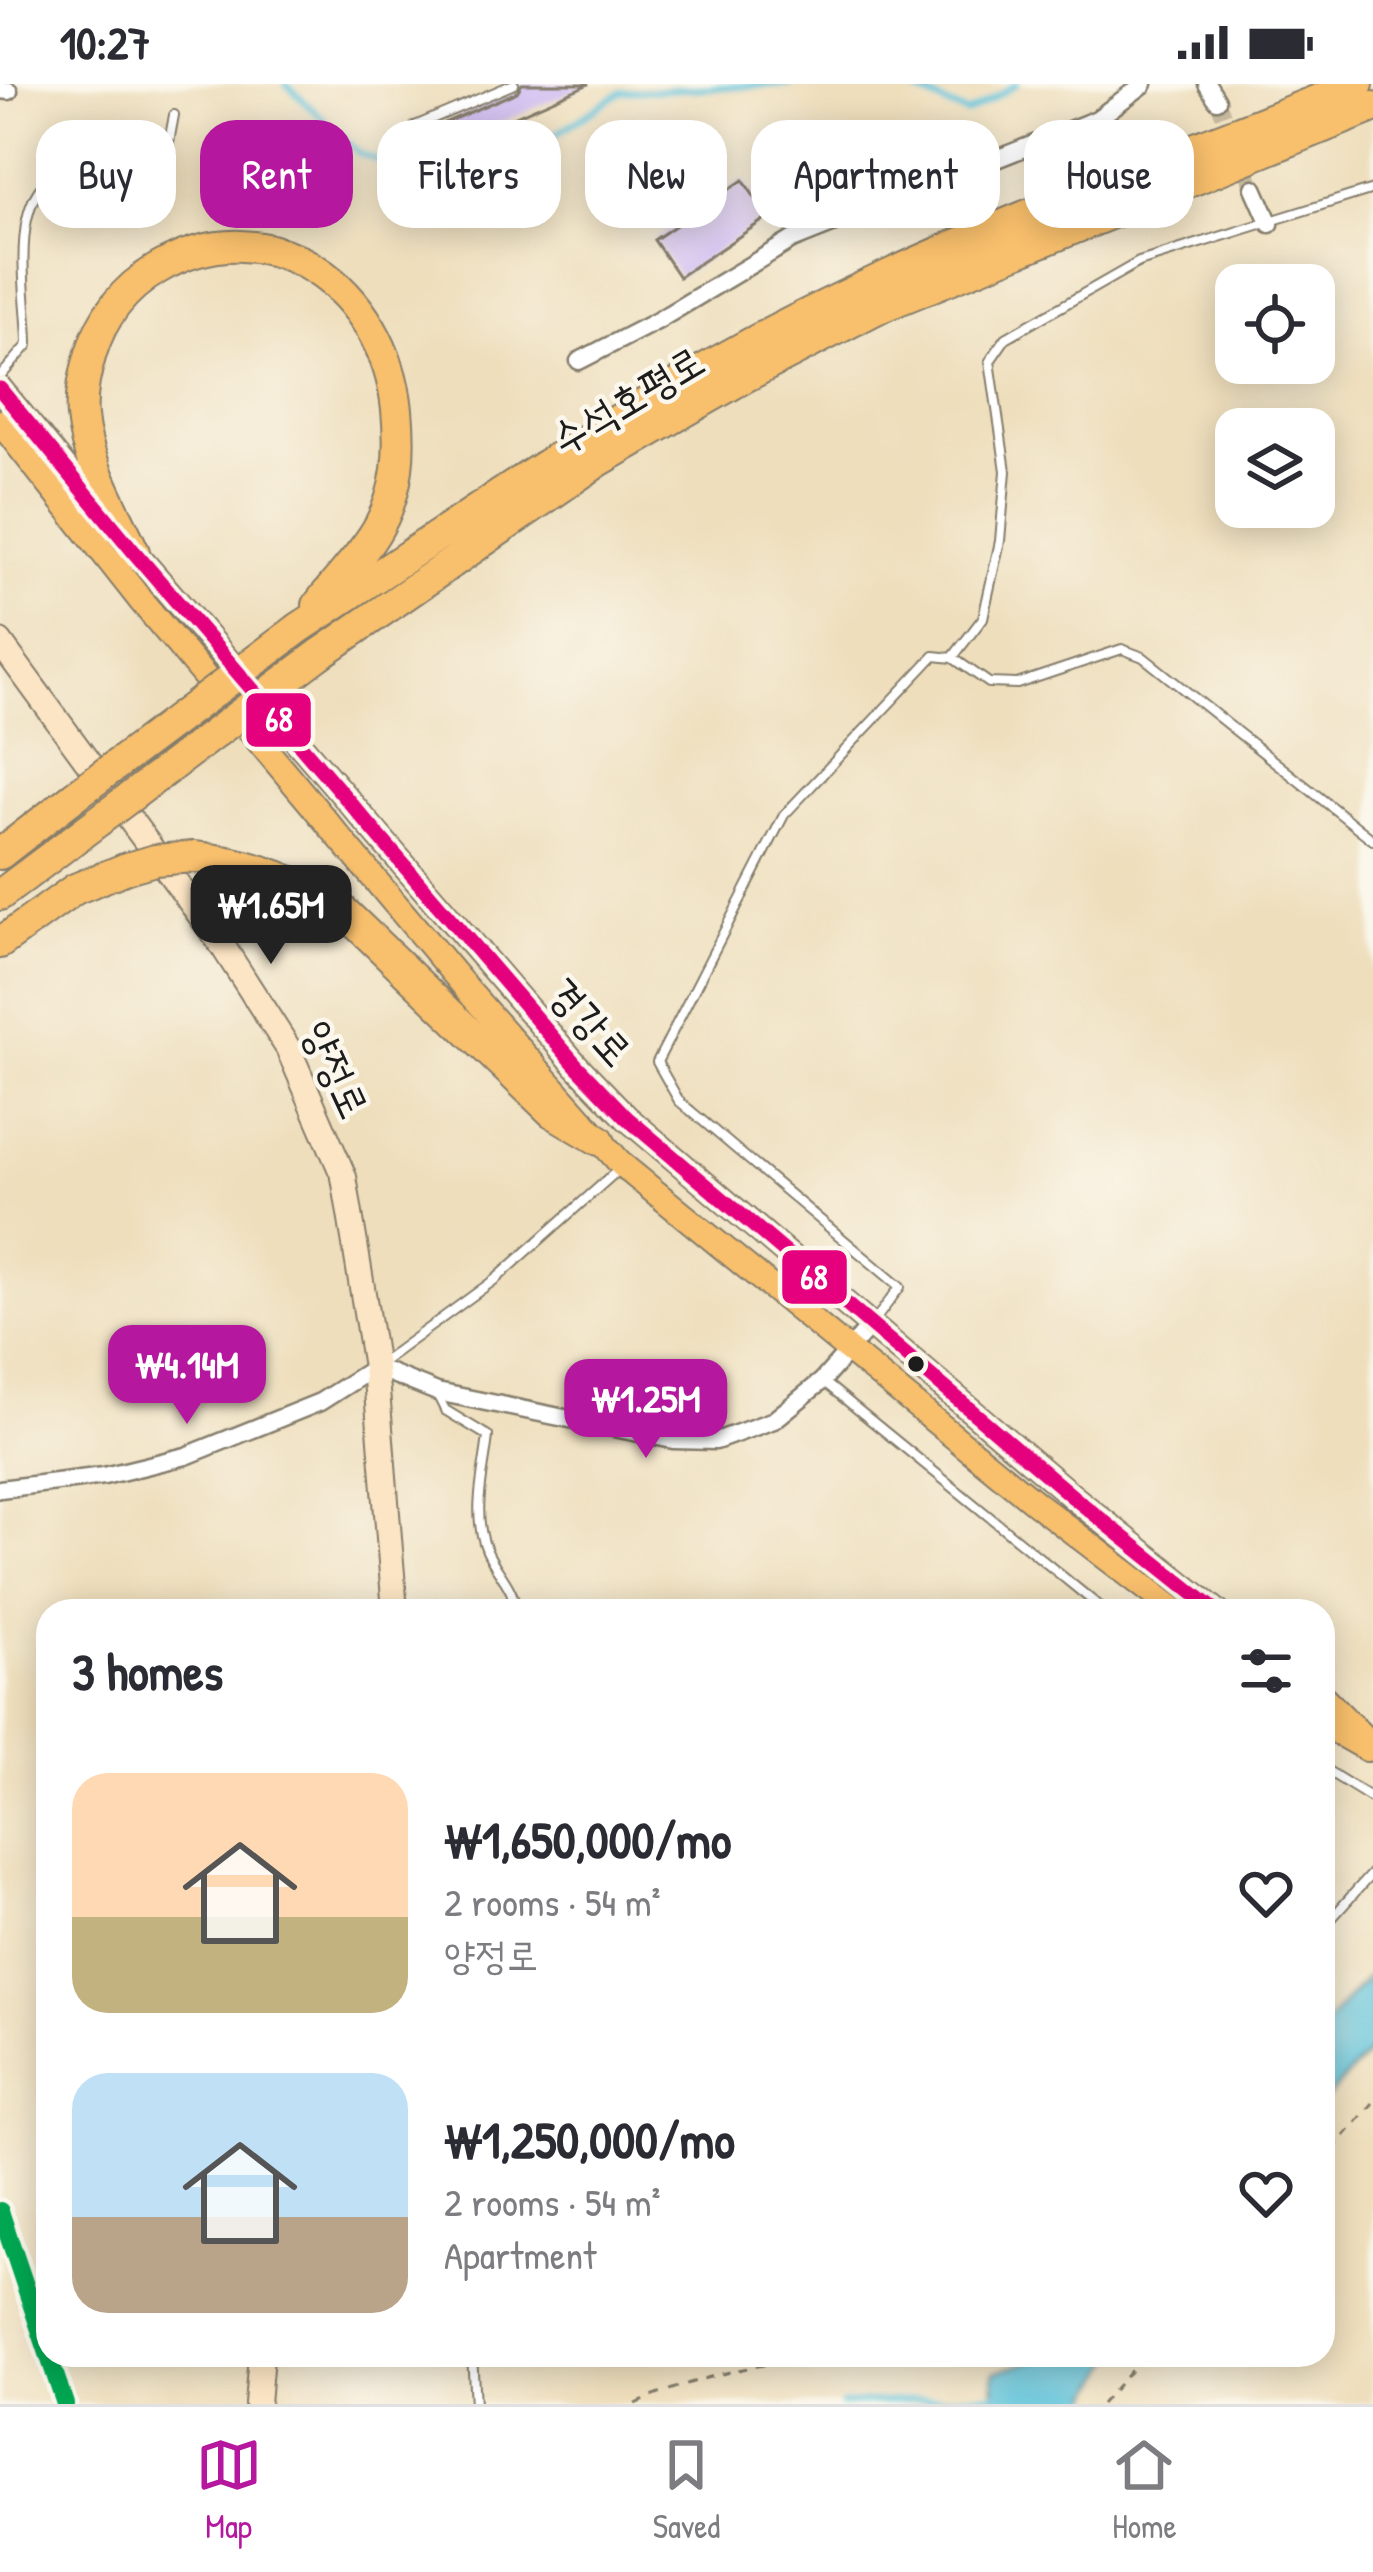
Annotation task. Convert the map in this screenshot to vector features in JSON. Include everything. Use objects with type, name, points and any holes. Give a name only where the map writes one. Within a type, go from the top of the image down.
[{"type":"highway","name":"수석호평로","points":[[0,854],[299,628],[574,446],[724,358],[808,314],[1031,215],[1358,84]]},
{"type":"highway","name":"수석호평로","points":[[0,895],[320,654],[599,461],[743,378],[876,310],[1373,107]]},
{"type":"highway","points":[[134,551],[98,470],[82,418],[88,362],[108,315],[146,275],[205,248],[238,245],[280,251],[312,266],[343,289],[378,340],[391,370],[400,446],[398,475],[379,525],[299,628]]},
{"type":"highway","points":[[0,944],[75,890],[155,860],[194,857],[267,871],[306,886],[339,907],[551,1112],[599,1140]]},
{"type":"main road","name":"경강로","points":[[0,389],[576,1065],[627,1118],[1201,1599]]},
{"type":"main road","name":"경강로","points":[[0,422],[157,620],[622,1165],[1162,1599]]},
{"type":"main road","name":"양정로","points":[[0,642],[222,945],[288,1048],[344,1178],[375,1367],[393,1599]]},
{"type":"main road","points":[[1335,1710],[1373,1750]]},
{"type":"main road","points":[[1335,1733],[1373,1750]]},
{"type":"main road","points":[[257,2404],[260,2367]]},
{"type":"street","points":[[579,361],[792,241],[1097,118],[1144,84]]},
{"type":"street","points":[[1254,188],[1270,224]]},
{"type":"street","points":[[0,1489],[104,1476],[187,1456],[320,1402],[375,1367],[437,1392],[673,1440],[716,1441],[774,1420],[822,1381],[870,1326]]},
{"type":"lane","points":[[429,120],[514,84]]},
{"type":"lane","points":[[0,377],[28,345],[20,242],[38,190],[56,173],[82,168],[158,177],[164,170],[174,115]]},
{"type":"lane","points":[[953,658],[983,618],[1000,541],[1006,471],[990,361],[1006,338],[1139,262],[1373,189]]},
{"type":"lane","points":[[870,1326],[900,1287],[679,1101],[656,1062],[784,815],[934,656],[953,658],[989,683],[1017,684],[1122,649],[1143,657],[1373,840]]},
{"type":"lane","points":[[375,1367],[511,1266],[622,1165]]},
{"type":"lane","points":[[822,1381],[1091,1599]]},
{"type":"lane","points":[[437,1392],[445,1410],[488,1436],[477,1517],[488,1553],[515,1599]]},
{"type":"lane","points":[[1335,1775],[1373,1799]]},
{"type":"lane","points":[[1335,1915],[1373,1872]]},
{"type":"lane","points":[[473,2367],[475,2404]]},
{"type":"path","points":[[1335,2146],[1373,2103]]},
{"type":"path","points":[[636,2404],[678,2384],[752,2367]]},
{"type":"path","points":[[1101,2404],[1134,2367]]},
{"type":"water","points":[[1373,1971],[1373,2048],[1335,2089],[1335,2013]]},
{"type":"water","points":[[1011,2367],[1109,2367],[1086,2404],[996,2404],[994,2372]]},
{"type":"building","points":[[522,84],[589,84],[507,120],[451,120],[517,92]]},
{"type":"building","points":[[743,180],[751,192],[752,228],[679,277],[654,240],[672,228],[727,228],[727,191]]},
{"type":"waterway","points":[[286,84],[360,154],[434,181],[480,183],[621,92],[790,84]]},
{"type":"waterway","points":[[901,84],[967,114],[1017,84]]},
{"type":"waterway","points":[[842,2404],[1000,2394]]},
{"type":"waterway","points":[[1083,2394],[1097,2404]]},
{"type":"tunnel","points":[[1217,100],[1254,188]]},
{"type":"transit line","name":"68","points":[[0,389],[134,552],[576,1065],[627,1118],[1073,1497],[1201,1599]]},
{"type":"transit line","points":[[0,2211],[36,2318]]},
{"type":"transit line","points":[[53,2367],[65,2404]]}]
